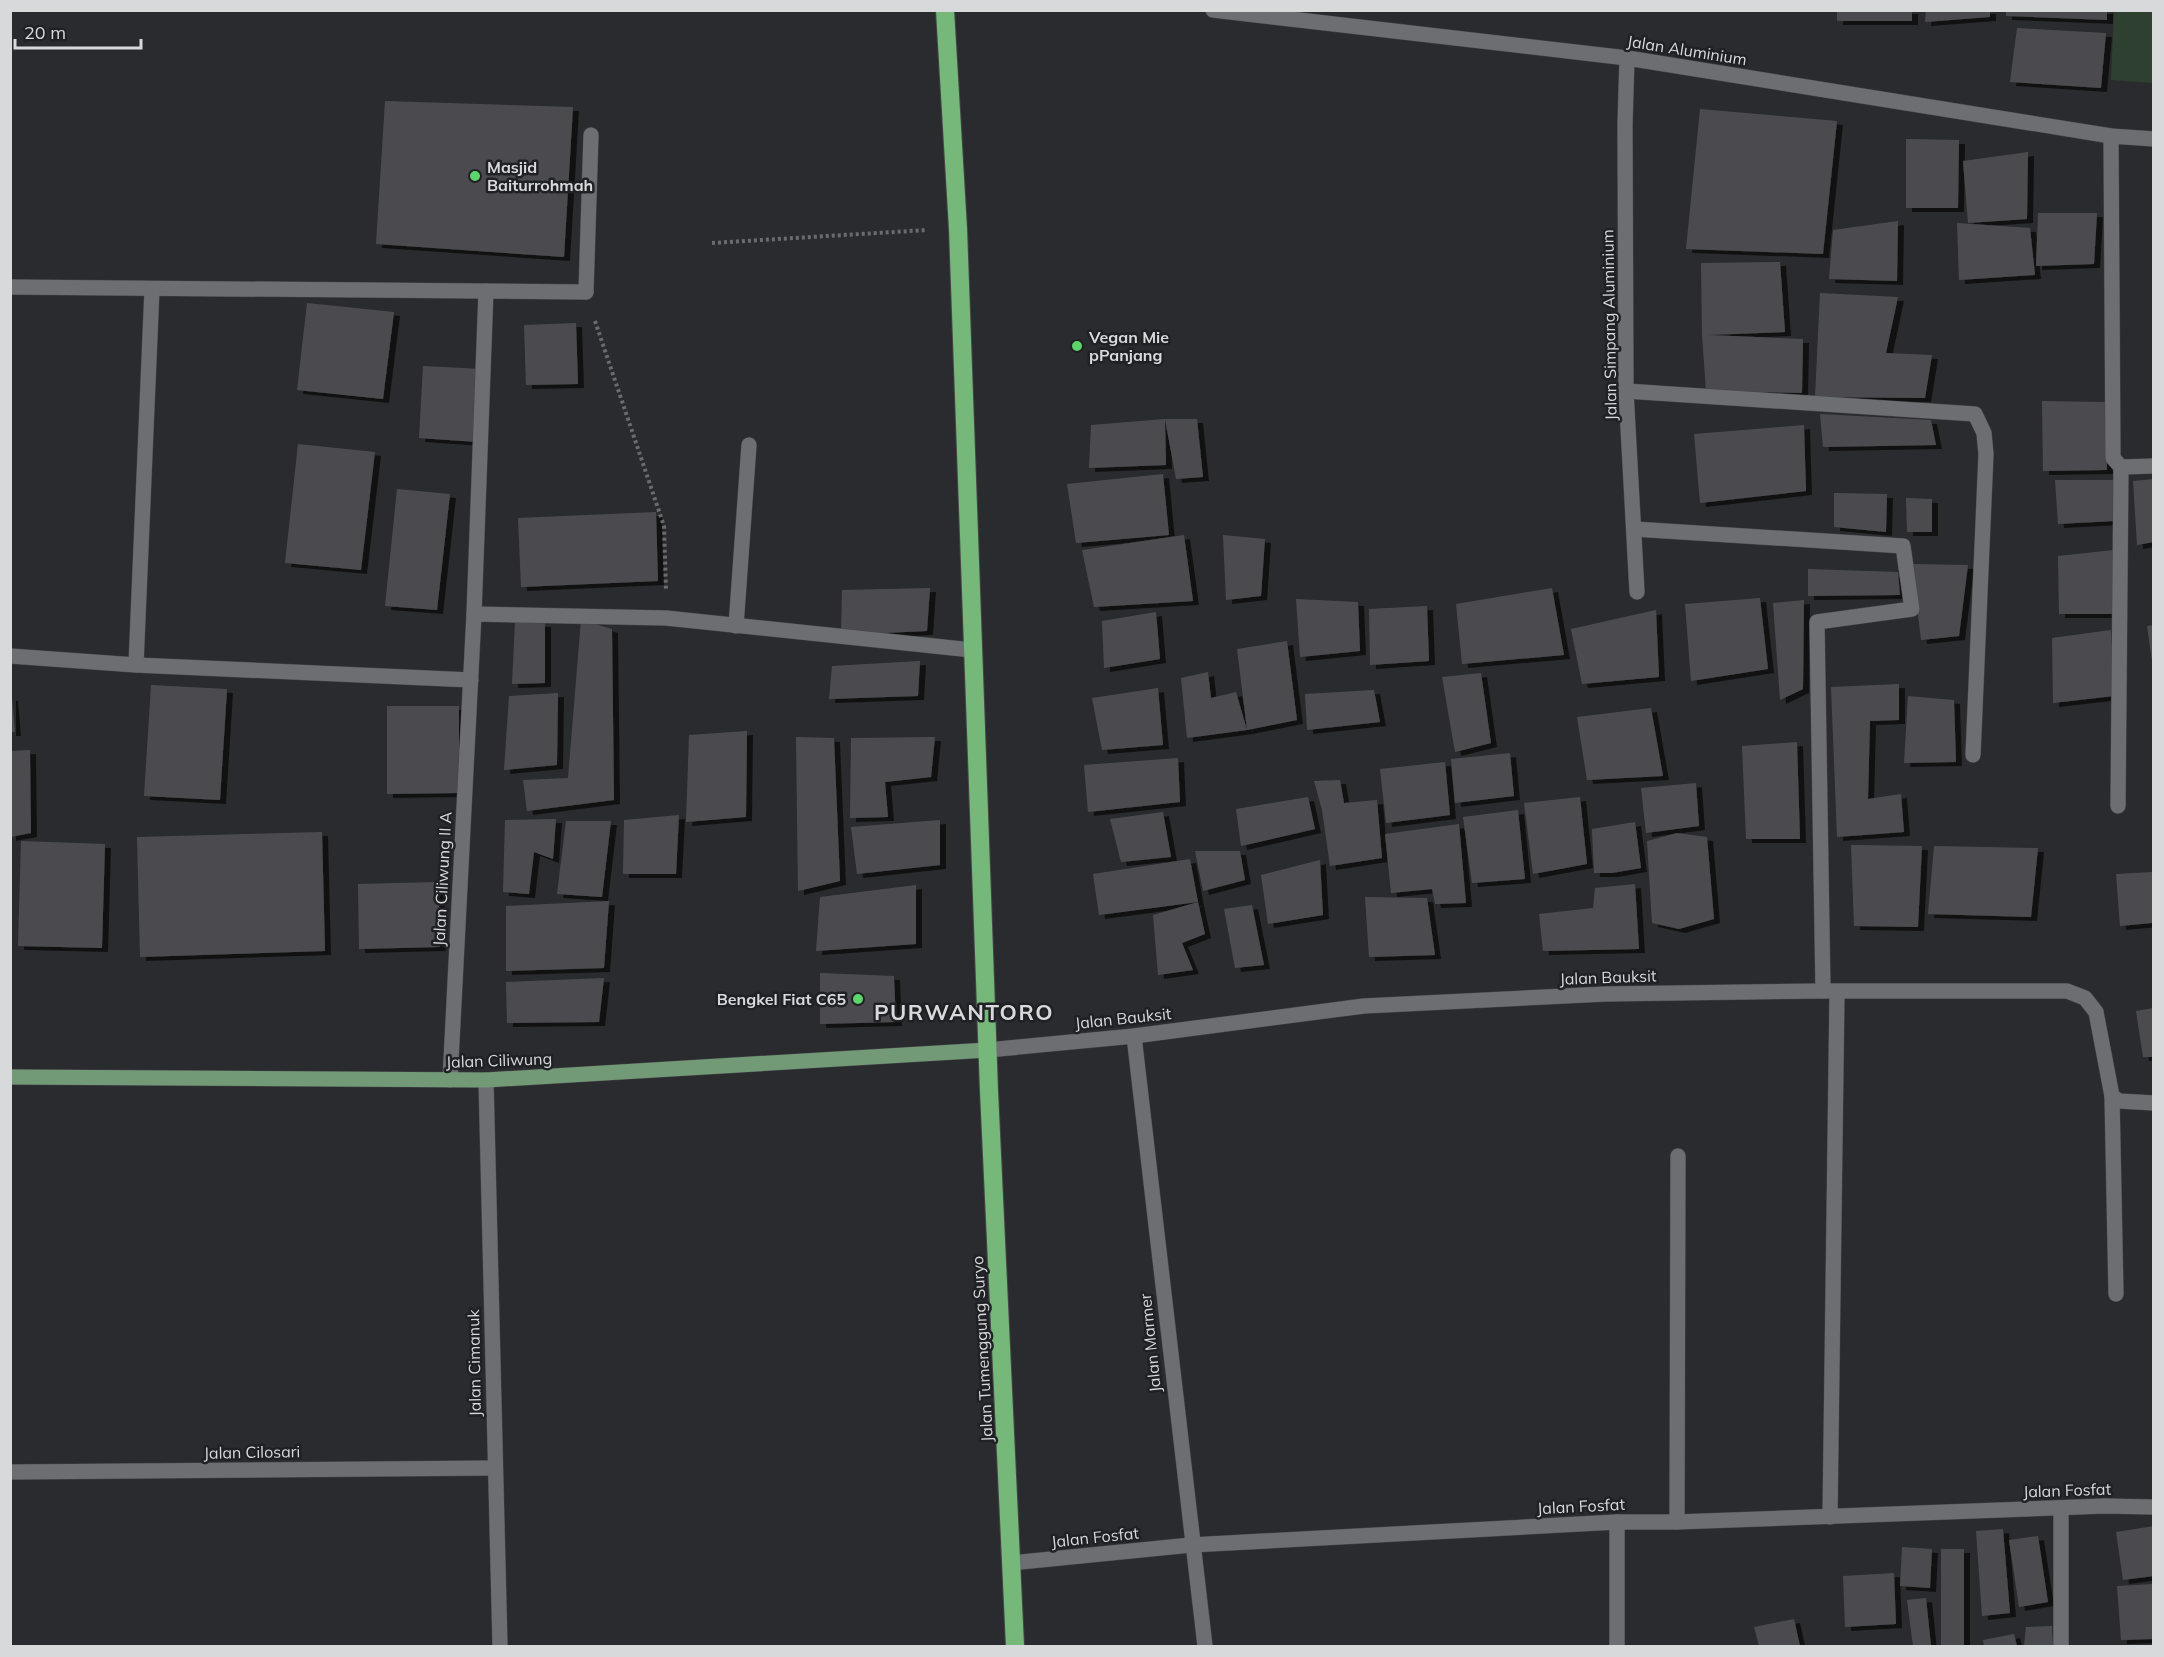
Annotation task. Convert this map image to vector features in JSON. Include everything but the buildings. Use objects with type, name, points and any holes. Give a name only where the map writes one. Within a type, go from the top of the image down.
[{"type":"highway","name":"Jalan Tumenggung Suryo","points":[[945,10],[958,229],[988,1050],[1015,1647]]},
{"type":"main road","name":"Jalan Ciliwung","points":[[10,1077],[486,1080],[988,1050]]},
{"type":"street","name":"Jalan Aluminium","points":[[1213,10],[1627,58],[2111,136],[2154,139]]},
{"type":"street","name":"Jalan Simpang Aluminium","points":[[1627,58],[1625,124],[1626,391],[1637,592]]},
{"type":"street","points":[[10,287],[586,292],[591,135]]},
{"type":"street","points":[[2111,136],[2113,458],[2121,467],[2118,806]]},
{"type":"street","points":[[136,665],[152,290]]},
{"type":"street","name":"Jalan Ciliwung II A","points":[[450,1080],[471,680],[486,291]]},
{"type":"street","points":[[1626,391],[1975,414],[1984,433],[1986,454],[1973,755]]},
{"type":"street","points":[[736,626],[749,445]]},
{"type":"street","points":[[2121,467],[2154,466]]},
{"type":"street","points":[[1634,530],[1903,546],[1912,609],[1817,622],[1830,991],[1830,1516]]},
{"type":"street","points":[[474,614],[666,618],[972,650]]},
{"type":"street","points":[[10,656],[136,665],[471,680]]},
{"type":"street","name":"Jalan Bauksit","points":[[988,1050],[1134,1036],[1364,1006],[1606,994],[2067,991],[2085,998],[2096,1012],[2112,1096],[2116,1294]]},
{"type":"street","name":"Jalan Marmer","points":[[1134,1036],[1191,1545],[1205,1647]]},
{"type":"street","name":"Jalan Cimanuk","points":[[486,1080],[500,1647]]},
{"type":"street","points":[[2112,1096],[2119,1101],[2154,1102]]},
{"type":"street","points":[[1677,1522],[1678,1156]]},
{"type":"street","name":"Jalan Cilosari","points":[[10,1472],[494,1468]]},
{"type":"street","name":"Jalan Fosfat","points":[[1011,1563],[1191,1545],[1617,1522],[2154,1507]]},
{"type":"street","points":[[2061,1508],[2061,1647]]},
{"type":"street","points":[[1617,1522],[1617,1647]]},
{"type":"path","points":[[712,243],[958,229]]},
{"type":"path","points":[[586,292],[664,526],[666,618]]},
{"type":"green space","points":[[2114,11],[2153,11],[2153,83],[2111,80]]},
{"type":"place","name":"Masjid Baiturrohmah","points":[[475,176]]},
{"type":"place","name":"Vegan Mie pPanjang","points":[[1077,346]]},
{"type":"place","name":"Bengkel Fiat C65","points":[[858,999]]},
{"type":"district","name":"PURWANTORO","points":[[964,1012]]}]
